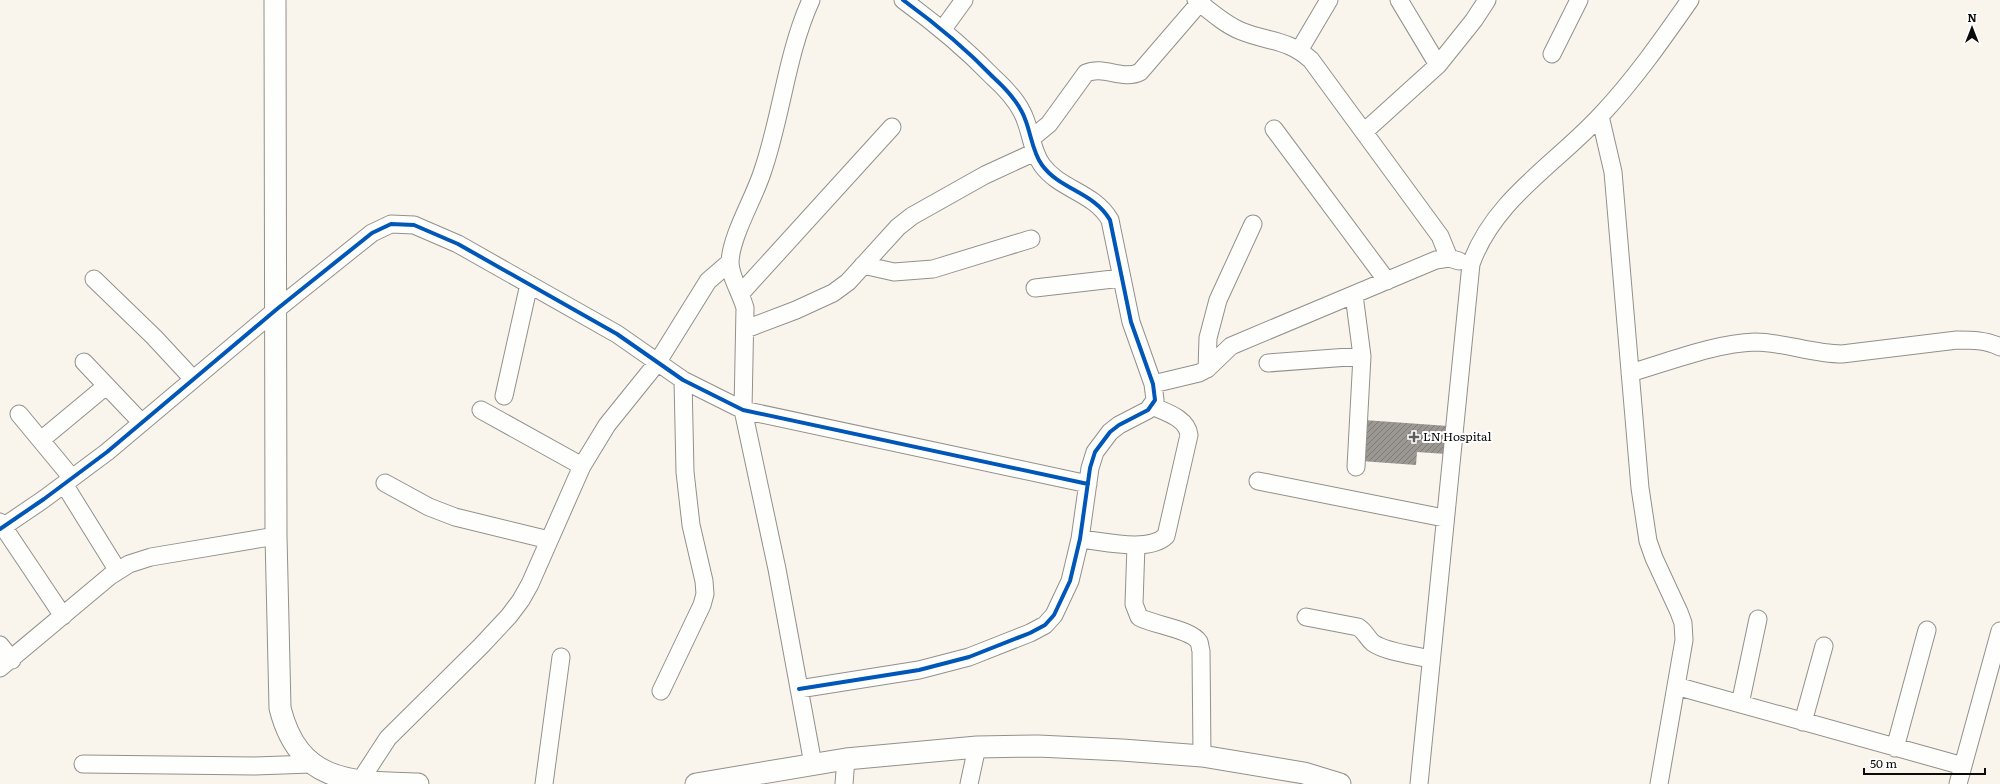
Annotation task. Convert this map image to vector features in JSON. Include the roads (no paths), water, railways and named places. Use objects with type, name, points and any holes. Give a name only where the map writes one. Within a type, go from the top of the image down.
[{"type":"street","points":[[275,0],[277,310],[276,536],[280,708],[284,726],[292,741],[298,751],[311,764],[339,778],[359,783],[418,784]]},
{"type":"street","points":[[811,0],[792,49],[762,172],[733,245],[730,262],[733,276],[741,292],[745,308],[746,328],[743,410],[777,569],[813,764]]},
{"type":"street","points":[[800,689],[919,670],[969,657],[1030,633],[1045,624],[1054,615],[1070,581],[1080,539],[1088,484],[1095,452],[1104,439],[1119,425],[1148,410],[1152,406],[1154,400],[1153,384],[1131,322],[1110,220],[1103,208],[1053,177],[1042,166],[1022,111],[1009,93],[978,61],[943,29],[903,0]]},
{"type":"street","points":[[943,29],[964,0]]},
{"type":"street","points":[[1300,50],[1329,0]]},
{"type":"street","points":[[1399,0],[1438,64]]},
{"type":"street","points":[[1364,132],[1438,64],[1474,20],[1487,0]]},
{"type":"street","points":[[1552,54],[1579,0]]},
{"type":"street","points":[[1419,784],[1444,518],[1471,264],[1485,232],[1518,191],[1600,116],[1660,44],[1690,0]]},
{"type":"street","points":[[746,328],[796,310],[833,293],[848,282],[898,227],[912,216],[985,175],[1034,145],[1086,73],[1098,70],[1126,76],[1140,72],[1199,1],[1219,19],[1241,31],[1300,50],[1311,60],[1440,236],[1449,258]]},
{"type":"street","points":[[1600,116],[1614,172],[1640,488],[1648,541],[1683,623],[1684,640],[1659,784]]},
{"type":"street","points":[[741,292],[892,126]]},
{"type":"street","points":[[1274,129],[1387,281]]},
{"type":"street","points":[[63,616],[1,526],[68,481],[107,452],[193,379],[372,233],[391,224],[414,225],[458,244],[617,334],[683,380],[743,410],[1088,484]]},
{"type":"street","points":[[1207,369],[1208,338],[1218,300],[1253,224]]},
{"type":"street","points":[[863,265],[894,272],[933,269],[1030,238]]},
{"type":"street","points":[[1153,384],[1199,373],[1207,369],[1231,346],[1354,296],[1436,260],[1449,258],[1471,264]]},
{"type":"street","points":[[359,783],[371,762],[388,738],[481,646],[521,600],[530,584],[582,466],[607,425],[657,363],[708,281],[730,262]]},
{"type":"street","points":[[1035,288],[1122,278]]},
{"type":"street","points":[[94,279],[154,337],[193,379]]},
{"type":"street","points":[[504,396],[529,284]]},
{"type":"street","points":[[1354,296],[1362,356],[1356,467]]},
{"type":"street","points":[[1630,373],[1732,344],[1755,342],[1783,345],[1824,354],[1842,354],[1957,340],[1974,340],[1995,344],[2000,347]]},
{"type":"street","points":[[1268,363],[1362,356]]},
{"type":"street","points":[[84,362],[142,422]]},
{"type":"street","points":[[662,691],[702,605],[705,594],[704,581],[692,525],[685,472],[683,380]]},
{"type":"street","points":[[41,440],[106,386]]},
{"type":"street","points":[[1080,539],[1136,545],[1155,543],[1166,536],[1189,435],[1185,424],[1152,406]]},
{"type":"street","points":[[481,410],[582,466]]},
{"type":"street","points":[[19,414],[41,440],[68,481],[118,570]]},
{"type":"street","points":[[1258,481],[1444,518]]},
{"type":"street","points":[[385,483],[429,507],[455,517],[549,540]]},
{"type":"street","points":[[0,644],[6,664],[118,570],[129,564],[151,557],[276,536]]},
{"type":"street","points":[[1136,545],[1134,604],[1138,617],[1148,622],[1193,636],[1199,642],[1201,651],[1202,756]]},
{"type":"street","points":[[1306,617],[1358,628],[1363,630],[1372,642],[1381,647],[1430,659]]},
{"type":"street","points":[[1740,704],[1758,619]]},
{"type":"street","points":[[1895,748],[1927,630]]},
{"type":"street","points":[[1958,784],[2000,631]]},
{"type":"street","points":[[1803,722],[1824,646]]},
{"type":"street","points":[[544,784],[561,657]]},
{"type":"street","points":[[1676,686],[1963,766]]},
{"type":"street","points":[[696,784],[846,759],[977,747],[1046,746],[1202,756],[1304,773],[1340,784]]},
{"type":"street","points":[[969,784],[977,747]]},
{"type":"street","points":[[844,784],[846,759]]},
{"type":"street","points":[[83,764],[255,766],[311,764]]},
{"type":"place","name":"LN Hospital","points":[[1414,437]]}]
